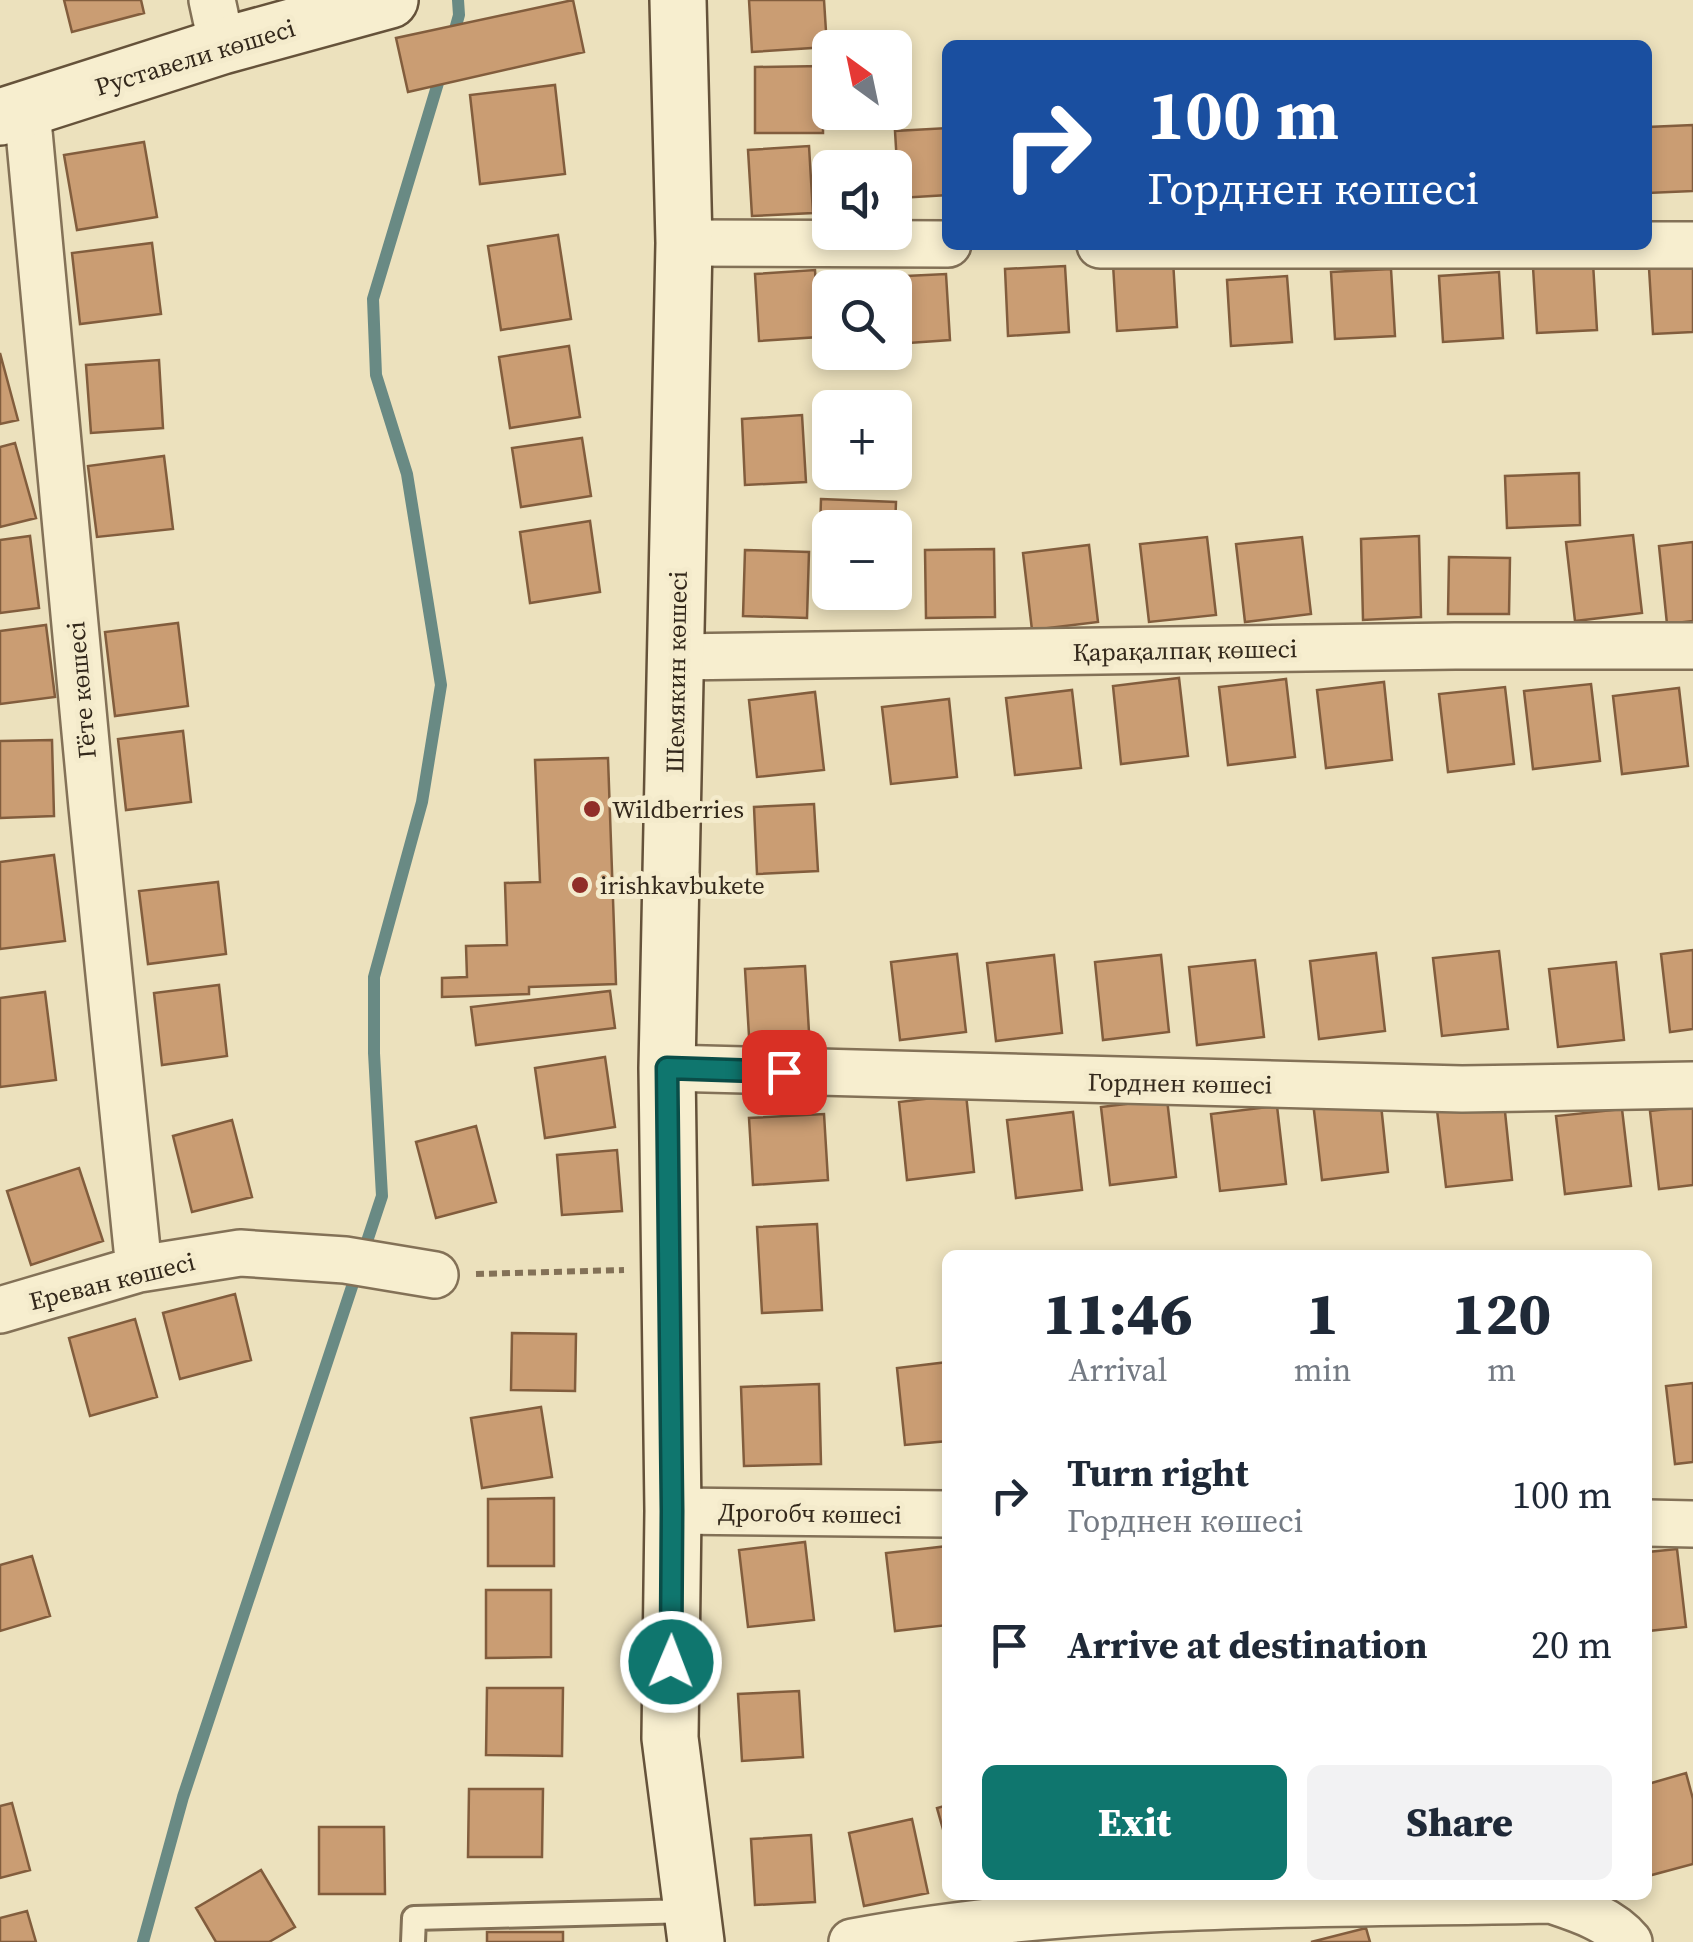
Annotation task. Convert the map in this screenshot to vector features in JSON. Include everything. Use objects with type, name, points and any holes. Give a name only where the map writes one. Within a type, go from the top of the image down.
[{"type":"main road","name":"Руставели көшесі","points":[[14,113],[217,23],[390,0]]},
{"type":"main road","name":"Шемякин көшесі","points":[[678,0],[684,243],[667,1068],[672,1511],[670,1738],[694,1926]]},
{"type":"street","name":"Гёте көшесі","points":[[14,113],[92,806],[139,1270]]},
{"type":"street","points":[[684,243],[942,244]]},
{"type":"street","points":[[1652,244],[1693,244]]},
{"type":"street","name":"Қарақалпақ көшесі","points":[[676,657],[1693,646]]},
{"type":"street","name":"Горднен көшесі","points":[[667,1068],[1462,1089],[1693,1085]]},
{"type":"street","name":"Ереван көшесі","points":[[0,1310],[139,1270],[240,1253],[366,1263],[435,1275]]},
{"type":"street","name":"Дрогобч көшесі","points":[[672,1511],[942,1514]]},
{"type":"street","points":[[1652,1523],[1693,1524]]},
{"type":"street","points":[[852,1942],[931,1927],[1114,1910],[1551,1900],[1587,1912],[1629,1942]]},
{"type":"lane","points":[[413,1942],[414,1918],[694,1926]]},
{"type":"path","points":[[435,1275],[670,1269]]},
{"type":"building","points":[[64,0],[141,0],[144,13],[72,32]]},
{"type":"building","points":[[573,0],[584,52],[408,92],[396,38]]},
{"type":"building","points":[[749,0],[824,0],[826,30],[812,30],[812,48],[752,52]]},
{"type":"building","points":[[812,66],[812,130],[823,133],[755,133],[755,67]]},
{"type":"building","points":[[555,85],[565,174],[480,184],[470,95]]},
{"type":"building","points":[[1693,125],[1693,191],[1652,193],[1652,127]]},
{"type":"building","points":[[942,128],[942,195],[912,197],[912,150],[896,150],[895,131]]},
{"type":"building","points":[[144,142],[157,217],[77,230],[64,155]]},
{"type":"building","points":[[809,146],[812,213],[752,216],[748,150]]},
{"type":"building","points":[[558,235],[571,319],[501,330],[488,246]]},
{"type":"building","points":[[152,243],[161,314],[80,324],[72,253]]},
{"type":"building","points":[[1173,260],[1177,327],[1117,331],[1113,264]]},
{"type":"building","points":[[1593,263],[1597,330],[1537,333],[1533,267]]},
{"type":"building","points":[[1693,265],[1693,332],[1653,334],[1649,268]]},
{"type":"building","points":[[1065,266],[1069,332],[1008,336],[1005,269]]},
{"type":"building","points":[[1391,269],[1395,336],[1335,339],[1331,272]]},
{"type":"building","points":[[812,270],[812,337],[759,341],[755,274]]},
{"type":"building","points":[[1499,272],[1503,338],[1443,342],[1439,276]]},
{"type":"building","points":[[946,274],[950,340],[912,343],[912,276]]},
{"type":"building","points":[[1287,276],[1292,342],[1231,346],[1227,280]]},
{"type":"building","points":[[569,346],[580,417],[510,428],[499,357]]},
{"type":"building","points":[[0,353],[18,420],[0,424]]},
{"type":"building","points":[[159,360],[163,428],[91,433],[86,365]]},
{"type":"building","points":[[802,415],[806,482],[745,485],[742,419]]},
{"type":"building","points":[[582,438],[591,496],[521,507],[512,448]]},
{"type":"building","points":[[15,443],[36,518],[0,527],[0,447]]},
{"type":"building","points":[[164,456],[173,529],[97,537],[88,466]]},
{"type":"building","points":[[1579,473],[1580,525],[1507,528],[1505,476]]},
{"type":"building","points":[[821,499],[896,502],[896,510],[821,510]]},
{"type":"building","points":[[590,521],[600,592],[530,603],[520,532]]},
{"type":"building","points":[[1633,535],[1642,613],[1575,621],[1566,542]]},
{"type":"building","points":[[30,536],[39,608],[0,613],[0,540]]},
{"type":"building","points":[[1419,536],[1421,617],[1363,620],[1361,539]]},
{"type":"building","points":[[1207,537],[1216,615],[1149,622],[1140,544]]},
{"type":"building","points":[[1302,537],[1311,614],[1245,622],[1236,544]]},
{"type":"building","points":[[1693,542],[1693,621],[1667,624],[1659,546]]},
{"type":"building","points":[[1089,545],[1098,622],[1032,630],[1023,553]]},
{"type":"building","points":[[994,549],[995,617],[926,618],[925,550]]},
{"type":"building","points":[[745,550],[809,552],[807,618],[743,616]]},
{"type":"building","points":[[1449,557],[1510,558],[1509,614],[1448,614]]},
{"type":"building","points":[[178,623],[188,706],[115,716],[105,632]]},
{"type":"building","points":[[46,625],[55,697],[0,704],[0,631]]},
{"type":"building","points":[[1179,678],[1188,756],[1121,764],[1113,686]]},
{"type":"building","points":[[1286,679],[1295,757],[1228,765],[1219,687]]},
{"type":"building","points":[[1384,682],[1392,760],[1326,768],[1317,690]]},
{"type":"building","points":[[1591,684],[1600,761],[1533,769],[1524,691]]},
{"type":"building","points":[[1505,687],[1514,764],[1448,772],[1439,694]]},
{"type":"building","points":[[1679,688],[1688,766],[1622,774],[1613,696]]},
{"type":"building","points":[[1072,690],[1081,768],[1015,775],[1006,698]]},
{"type":"building","points":[[815,692],[824,770],[757,777],[749,700]]},
{"type":"building","points":[[949,699],[957,777],[891,784],[882,707]]},
{"type":"building","points":[[183,731],[191,802],[126,810],[118,739]]},
{"type":"building","points":[[52,740],[54,816],[0,818],[0,741]]},
{"type":"building","points":[[608,758],[616,984],[529,987],[529,994],[442,997],[442,978],[467,977],[466,946],[507,945],[505,883],[540,882],[535,760]]},
{"type":"building","points":[[814,804],[818,871],[757,874],[754,807]]},
{"type":"building","points":[[54,855],[65,941],[0,949],[0,862]]},
{"type":"building","points":[[218,882],[226,954],[148,964],[139,891]]},
{"type":"building","points":[[1693,950],[1693,1029],[1670,1032],[1661,954]]},
{"type":"building","points":[[1499,951],[1508,1029],[1442,1036],[1433,958]]},
{"type":"building","points":[[1376,953],[1385,1031],[1319,1039],[1310,961]]},
{"type":"building","points":[[957,954],[966,1032],[900,1040],[891,962]]},
{"type":"building","points":[[1054,955],[1062,1033],[996,1041],[987,963]]},
{"type":"building","points":[[1161,955],[1169,1032],[1103,1040],[1095,962]]},
{"type":"building","points":[[1255,960],[1264,1037],[1197,1045],[1189,967]]},
{"type":"building","points":[[1616,962],[1624,1040],[1558,1047],[1549,969]]},
{"type":"building","points":[[805,966],[809,1032],[749,1036],[745,969]]},
{"type":"building","points":[[219,985],[227,1056],[162,1065],[154,993]]},
{"type":"building","points":[[610,991],[615,1028],[476,1045],[471,1007]]},
{"type":"building","points":[[45,992],[56,1080],[0,1087],[0,998]]},
{"type":"building","points":[[605,1057],[615,1127],[545,1138],[535,1068]]},
{"type":"building","points":[[966,1094],[974,1172],[907,1180],[899,1102]]},
{"type":"building","points":[[1380,1095],[1388,1172],[1322,1180],[1313,1102]]},
{"type":"building","points":[[1167,1099],[1176,1177],[1110,1185],[1101,1107]]},
{"type":"building","points":[[1504,1102],[1512,1180],[1446,1187],[1437,1110]]},
{"type":"building","points":[[1277,1106],[1286,1184],[1220,1191],[1211,1114]]},
{"type":"building","points":[[1693,1106],[1693,1185],[1659,1189],[1650,1111]]},
{"type":"building","points":[[1622,1109],[1631,1186],[1565,1194],[1556,1116]]},
{"type":"building","points":[[1073,1112],[1082,1190],[1016,1198],[1007,1120]]},
{"type":"building","points":[[824,1114],[828,1180],[753,1185],[749,1118]]},
{"type":"building","points":[[232,1120],[252,1197],[192,1212],[173,1136]]},
{"type":"building","points":[[476,1126],[496,1202],[436,1218],[416,1142]]},
{"type":"building","points":[[617,1150],[622,1211],[562,1215],[557,1155]]},
{"type":"building","points":[[79,1168],[103,1241],[31,1265],[7,1191]]},
{"type":"building","points":[[817,1224],[822,1310],[762,1313],[757,1227]]},
{"type":"building","points":[[235,1294],[251,1360],[180,1379],[163,1313]]},
{"type":"building","points":[[135,1319],[157,1397],[90,1416],[69,1338]]},
{"type":"building","points":[[512,1333],[576,1334],[575,1391],[511,1390]]},
{"type":"building","points":[[942,1363],[942,1442],[905,1445],[897,1368]]},
{"type":"building","points":[[1693,1383],[1693,1462],[1675,1464],[1666,1386]]},
{"type":"building","points":[[819,1384],[821,1464],[744,1466],[741,1387]]},
{"type":"building","points":[[541,1407],[552,1477],[482,1488],[471,1418]]},
{"type":"building","points":[[554,1498],[554,1566],[488,1566],[488,1499]]},
{"type":"building","points":[[805,1542],[814,1620],[748,1627],[739,1550]]},
{"type":"building","points":[[942,1547],[942,1626],[895,1631],[886,1553]]},
{"type":"building","points":[[1677,1549],[1686,1627],[1652,1631],[1652,1552]]},
{"type":"building","points":[[32,1556],[50,1616],[0,1631],[0,1565]]},
{"type":"building","points":[[486,1590],[551,1590],[551,1657],[486,1658]]},
{"type":"building","points":[[487,1688],[563,1688],[562,1756],[486,1755]]},
{"type":"building","points":[[799,1691],[803,1757],[742,1761],[738,1694]]},
{"type":"building","points":[[1686,1773],[1693,1799],[1693,1864],[1652,1875],[1652,1783]]},
{"type":"building","points":[[469,1789],[543,1789],[542,1857],[468,1857]]},
{"type":"building","points":[[12,1803],[30,1870],[0,1878],[0,1806]]},
{"type":"building","points":[[912,1819],[928,1893],[864,1906],[849,1833]]},
{"type":"building","points":[[319,1827],[384,1827],[385,1894],[319,1894]]},
{"type":"building","points":[[811,1835],[815,1902],[755,1905],[751,1839]]},
{"type":"building","points":[[261,1870],[295,1927],[269,1942],[216,1942],[196,1908]]},
{"type":"building","points":[[27,1911],[36,1942],[0,1942],[0,1918]]},
{"type":"building","points":[[1366,1928],[1370,1942],[1311,1942]]},
{"type":"building","points":[[487,1932],[563,1932],[563,1942],[487,1942]]},
{"type":"waterway","points":[[452,40],[459,15],[458,0]]},
{"type":"waterway","points":[[143,1942],[183,1797],[382,1196],[374,977],[422,802],[441,685],[407,474],[376,375],[373,299],[441,73]]},
{"type":"place","name":"Wildberries","points":[[592,809]]},
{"type":"place","name":"irishkavbukete","points":[[580,885]]},
{"type":"route","points":[[671,1662],[667,1068],[784,1072]]}]
